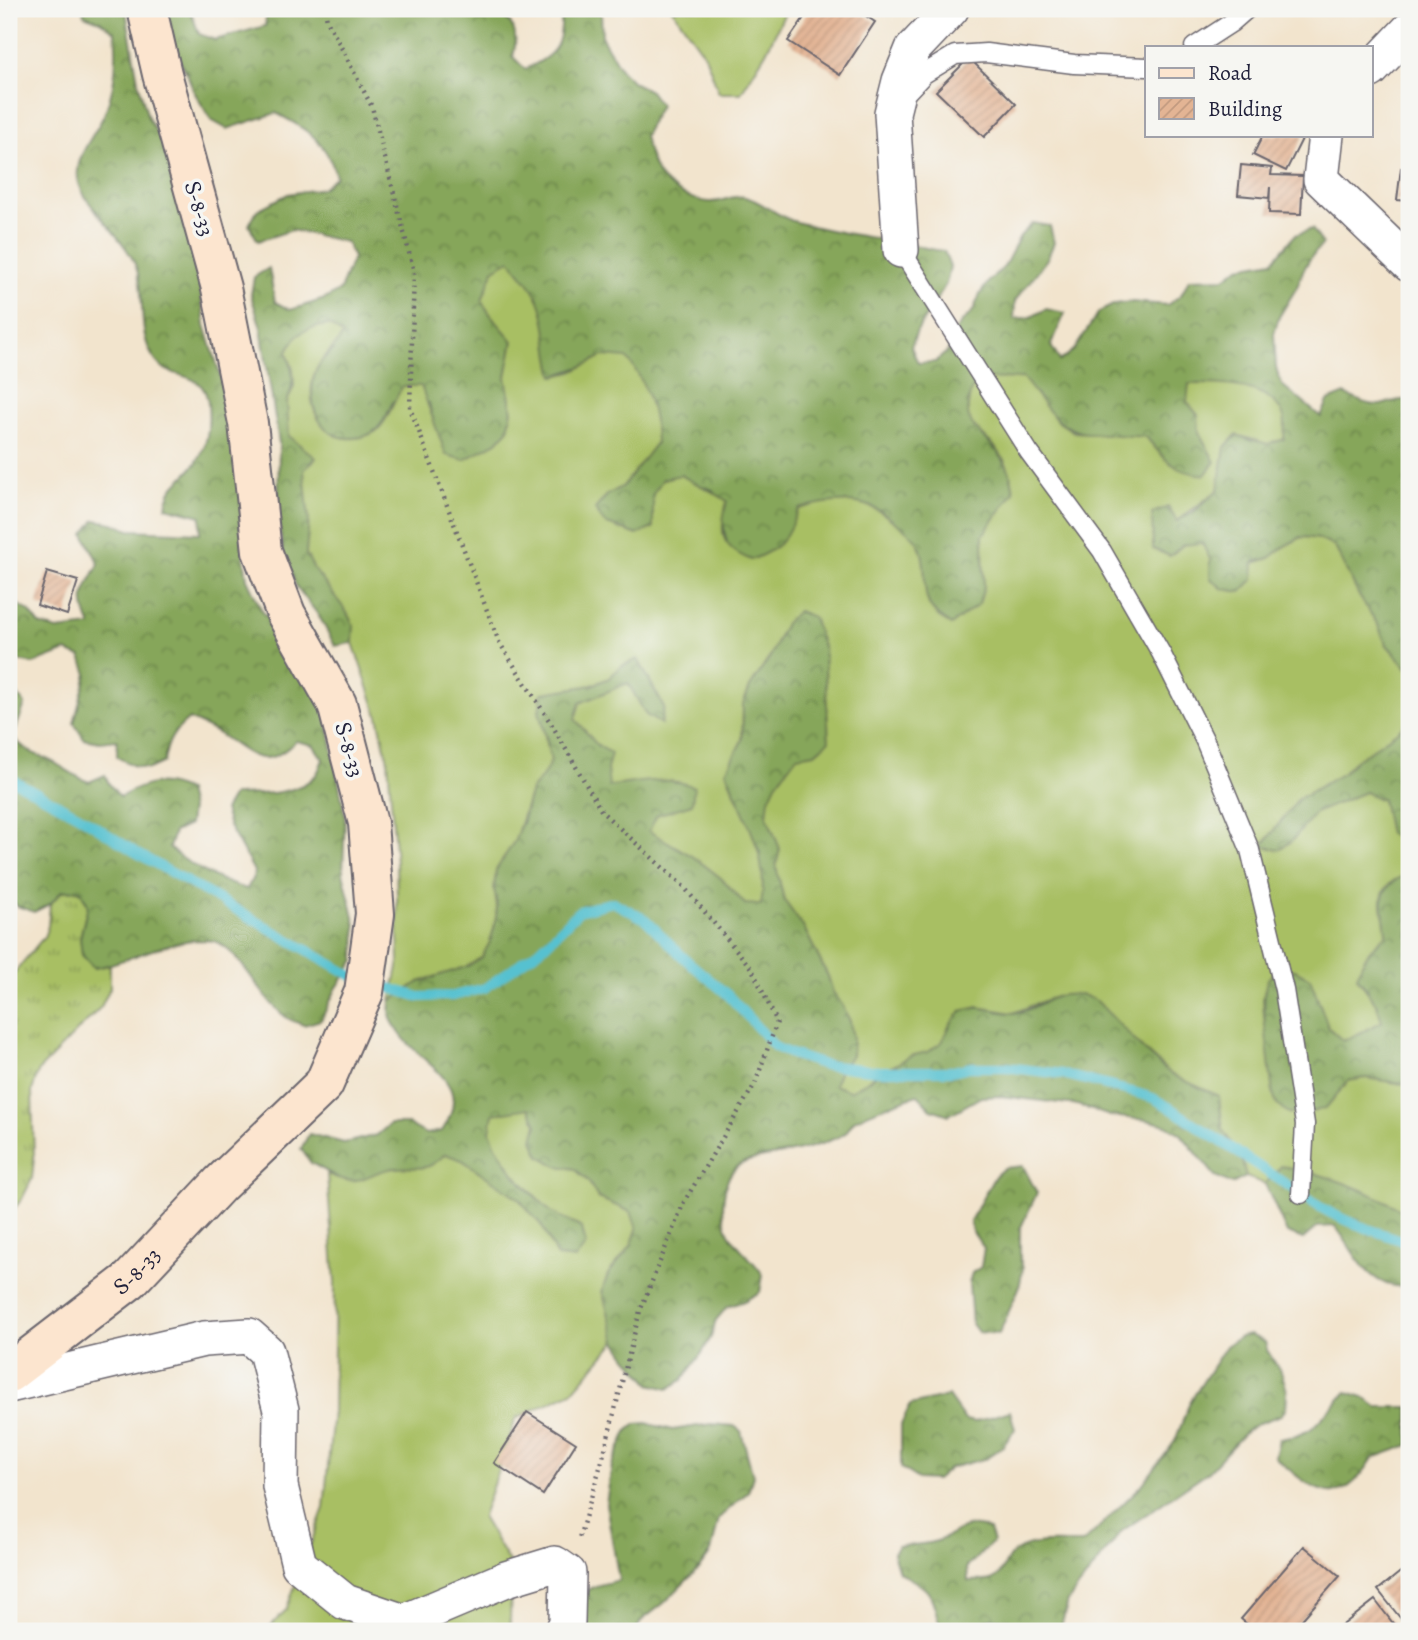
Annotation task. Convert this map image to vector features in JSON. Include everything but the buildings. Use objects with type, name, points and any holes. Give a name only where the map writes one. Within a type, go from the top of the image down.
[{"type":"street","name":"Տ-8-33","points":[[9,1373],[130,1280],[220,1184],[324,1084],[364,992],[375,914],[368,823],[337,704],[286,614],[262,551],[248,423],[221,288],[162,74],[147,9]]},
{"type":"street","points":[[901,250],[892,113],[900,81],[913,49],[951,9]]},
{"type":"street","points":[[1372,69],[1409,30]]},
{"type":"street","points":[[1326,136],[1321,179],[1409,264]]},
{"type":"street","points":[[9,1385],[204,1339],[249,1336],[266,1351],[281,1410],[280,1486],[299,1565],[345,1602],[404,1622],[506,1579],[555,1564],[568,1573],[567,1622],[563,1631]]},
{"type":"lane","points":[[1196,46],[1247,9]]},
{"type":"lane","points":[[892,113],[924,74],[955,55],[986,52],[1074,64],[1145,67]]},
{"type":"lane","points":[[901,250],[1029,452],[1102,551],[1161,653],[1205,741],[1250,850],[1284,990],[1305,1124],[1301,1194]]},
{"type":"path","points":[[324,9],[327,20],[372,107],[414,272],[410,408],[499,642],[603,812],[684,887],[752,969],[777,1022],[755,1084],[684,1202],[640,1311],[601,1461],[568,1573]]},
{"type":"green space","points":[[83,9],[126,11],[138,81],[148,118],[166,148],[198,272],[205,325],[221,378],[246,508],[242,543],[247,579],[262,611],[274,624],[323,698],[345,816],[343,873],[356,925],[355,960],[336,989],[321,1020],[304,1025],[279,1012],[233,955],[214,941],[180,942],[94,968],[82,955],[80,938],[88,905],[80,890],[62,891],[50,904],[34,912],[17,906],[9,898],[9,687],[25,704],[13,737],[20,744],[89,782],[105,775],[120,797],[137,788],[161,783],[187,791],[191,808],[189,825],[174,832],[169,848],[206,873],[247,889],[255,873],[229,826],[224,810],[233,795],[265,794],[299,787],[316,775],[323,759],[313,745],[296,741],[274,756],[257,757],[189,719],[172,738],[164,762],[149,769],[132,765],[117,757],[117,740],[100,742],[84,739],[74,723],[87,674],[81,657],[66,651],[33,664],[9,659],[9,604],[13,602],[29,611],[40,625],[57,630],[91,626],[84,608],[84,594],[99,564],[84,534],[95,520],[113,523],[129,530],[200,533],[201,516],[166,507],[172,490],[197,462],[207,438],[209,422],[205,393],[201,385],[194,380],[161,367],[155,360],[145,337],[140,286],[134,262],[121,241],[86,198],[78,179],[83,153],[108,105],[115,74],[116,53],[115,32],[100,21],[84,15]]},
{"type":"green space","points":[[163,9],[190,9],[199,34],[215,40],[265,26],[267,9],[491,9],[505,18],[513,28],[513,57],[525,69],[545,59],[556,46],[561,31],[561,9],[601,9],[602,38],[621,70],[633,82],[650,91],[660,105],[644,136],[657,172],[674,189],[709,202],[745,197],[787,219],[807,225],[944,251],[950,267],[946,284],[917,331],[911,347],[918,363],[935,362],[948,351],[954,333],[973,311],[990,280],[1004,267],[1020,236],[1033,223],[1050,226],[1054,243],[1047,259],[1015,301],[1014,319],[1031,317],[1046,309],[1065,313],[1051,346],[1060,361],[1074,350],[1099,312],[1115,304],[1132,302],[1167,305],[1181,295],[1189,279],[1225,278],[1239,267],[1273,261],[1295,235],[1312,229],[1323,244],[1311,257],[1279,317],[1274,334],[1276,368],[1282,385],[1321,417],[1328,401],[1345,394],[1375,405],[1409,400],[1409,670],[1386,644],[1335,547],[1319,539],[1301,537],[1270,558],[1254,562],[1253,580],[1241,592],[1223,589],[1210,578],[1210,559],[1170,556],[1153,549],[1151,513],[1168,507],[1177,521],[1192,513],[1218,490],[1225,447],[1237,435],[1252,441],[1244,388],[1189,385],[1188,402],[1198,415],[1199,432],[1215,462],[1205,475],[1187,474],[1175,468],[1146,437],[1095,435],[1070,428],[1046,408],[1035,392],[980,434],[1003,460],[1014,492],[983,535],[984,587],[979,604],[951,625],[939,617],[928,600],[921,550],[917,542],[882,513],[865,505],[837,503],[800,509],[782,541],[770,551],[751,560],[735,552],[727,544],[713,490],[681,475],[653,494],[653,528],[638,535],[604,523],[595,509],[607,495],[623,486],[656,443],[603,356],[587,365],[554,376],[541,306],[488,285],[482,301],[513,341],[506,377],[512,411],[508,430],[497,442],[464,461],[446,455],[433,422],[429,403],[393,401],[380,426],[362,437],[339,437],[329,432],[316,414],[312,389],[318,365],[333,350],[287,352],[293,377],[287,402],[316,458],[304,470],[309,520],[306,554],[354,626],[353,643],[335,646],[319,616],[296,586],[283,552],[278,517],[279,443],[261,328],[251,295],[254,277],[269,268],[275,302],[290,310],[325,299],[340,290],[353,257],[346,242],[292,230],[258,241],[249,225],[257,210],[288,194],[323,188],[336,176],[327,154],[314,137],[276,113],[227,129],[211,120],[193,90],[187,73],[166,41]]},
{"type":"green space","points":[[672,9],[787,9],[766,52],[741,93],[719,93],[705,55]]},
{"type":"green space","points":[[510,260],[531,287],[541,306],[554,376],[572,372],[603,356],[627,358],[640,377],[649,398],[656,443],[623,486],[607,495],[595,509],[604,523],[637,535],[653,528],[653,494],[663,479],[680,475],[727,501],[723,521],[724,537],[733,550],[751,560],[770,551],[782,541],[799,509],[836,502],[864,505],[885,515],[917,541],[924,562],[927,600],[939,617],[951,625],[979,604],[984,587],[983,535],[1014,492],[1010,473],[1002,456],[974,427],[968,415],[972,388],[987,379],[1023,378],[1057,421],[1074,432],[1146,437],[1171,464],[1195,474],[1205,475],[1215,462],[1199,432],[1198,415],[1187,402],[1189,384],[1243,388],[1268,397],[1278,406],[1285,419],[1284,439],[1268,444],[1236,435],[1225,447],[1218,490],[1177,521],[1168,507],[1152,513],[1153,549],[1170,556],[1183,545],[1202,543],[1210,559],[1210,578],[1223,589],[1241,592],[1253,580],[1254,563],[1270,558],[1302,537],[1319,539],[1335,547],[1386,644],[1409,670],[1409,719],[1399,730],[1355,761],[1343,773],[1298,799],[1262,846],[1279,850],[1293,840],[1315,813],[1365,792],[1382,800],[1389,834],[1409,840],[1409,876],[1395,880],[1385,890],[1382,903],[1386,935],[1368,953],[1357,977],[1377,1005],[1382,1022],[1343,1041],[1329,1028],[1310,978],[1295,970],[1278,968],[1267,980],[1263,998],[1272,1087],[1276,1104],[1290,1114],[1309,1113],[1326,1108],[1348,1081],[1366,1078],[1409,1085],[1409,1215],[1364,1191],[1297,1169],[1281,1166],[1265,1184],[1246,1177],[1242,1160],[1223,1130],[1219,1096],[1172,1075],[1097,1001],[1081,994],[1062,995],[1013,1013],[978,1007],[961,1011],[949,1026],[942,1042],[927,1052],[910,1056],[879,1071],[850,1091],[834,1085],[841,1068],[852,1056],[850,1021],[833,992],[804,928],[784,900],[776,866],[780,849],[767,816],[769,799],[776,784],[797,756],[815,753],[829,741],[824,649],[813,617],[798,611],[785,623],[771,655],[750,687],[743,704],[742,740],[726,771],[758,852],[762,868],[761,905],[745,904],[721,878],[694,857],[649,831],[657,815],[692,804],[694,787],[674,781],[609,786],[607,769],[611,753],[597,745],[575,719],[580,703],[628,683],[646,715],[661,724],[664,707],[638,659],[621,666],[609,678],[592,685],[542,693],[539,711],[551,761],[531,790],[515,840],[496,870],[494,889],[497,906],[490,942],[482,957],[468,966],[419,982],[391,1001],[399,962],[396,862],[388,761],[378,716],[353,643],[354,626],[306,554],[309,520],[304,470],[316,458],[289,436],[287,402],[294,386],[293,369],[287,352],[299,335],[314,328],[329,325],[343,335],[318,367],[312,390],[312,401],[319,420],[334,434],[343,438],[355,438],[375,432],[384,422],[403,386],[421,386],[446,455],[464,460],[497,442],[508,430],[512,411],[506,377],[513,341],[482,301],[494,269]]},
{"type":"green space","points":[[797,611],[813,617],[824,649],[829,741],[815,753],[767,816],[780,849],[776,866],[784,899],[804,928],[833,992],[850,1021],[852,1056],[841,1068],[865,1083],[909,1056],[937,1046],[956,1016],[965,1010],[977,1008],[1022,1012],[1063,994],[1086,995],[1110,1012],[1160,1065],[1219,1096],[1223,1130],[1242,1160],[1246,1177],[1232,1184],[1215,1176],[1181,1134],[1166,1125],[1110,1116],[1077,1105],[1000,1096],[981,1097],[949,1115],[931,1109],[918,1095],[895,1103],[858,1119],[837,1138],[805,1149],[745,1162],[733,1170],[726,1185],[724,1219],[733,1239],[763,1275],[760,1292],[727,1307],[716,1320],[702,1353],[682,1380],[668,1389],[650,1384],[626,1356],[616,1341],[602,1291],[608,1274],[631,1246],[637,1229],[631,1212],[598,1198],[588,1181],[575,1169],[557,1166],[540,1156],[533,1140],[490,1131],[506,1161],[527,1188],[552,1211],[582,1228],[586,1245],[575,1259],[557,1257],[542,1226],[530,1213],[462,1160],[415,1169],[394,1168],[362,1181],[344,1181],[311,1163],[301,1149],[309,1134],[344,1143],[377,1135],[390,1124],[408,1124],[426,1134],[442,1131],[451,1114],[453,1100],[450,1087],[409,1045],[392,1022],[391,1001],[419,982],[435,977],[495,925],[496,870],[522,823],[531,789],[543,776],[548,744],[539,711],[541,693],[592,685],[609,678],[621,666],[638,659],[664,707],[661,724],[646,715],[628,684],[580,703],[597,745],[612,753],[608,769],[610,786],[663,780],[695,787],[692,804],[676,810],[649,831],[694,857],[721,878],[745,904],[760,853],[726,771],[742,740],[743,704],[750,687],[771,655],[785,623]]},
{"type":"green space","points":[[1409,719],[1409,840],[1389,834],[1382,800],[1365,792],[1315,813],[1293,840],[1279,851],[1262,846],[1298,799],[1343,773],[1355,761],[1399,730]]},
{"type":"green space","points":[[1404,875],[1409,876],[1409,1085],[1366,1078],[1349,1081],[1326,1108],[1309,1113],[1290,1114],[1277,1105],[1271,1082],[1264,1003],[1267,980],[1279,968],[1295,970],[1310,978],[1329,1028],[1368,990],[1357,977],[1359,970],[1368,954],[1386,935],[1384,893],[1394,881]]},
{"type":"green space","points":[[80,890],[88,905],[80,938],[94,968],[110,965],[110,988],[101,1007],[39,1070],[32,1091],[32,1179],[22,1199],[9,1215],[9,979],[44,937],[50,904],[62,891]]},
{"type":"green space","points":[[529,1108],[537,1124],[533,1140],[540,1156],[557,1166],[575,1169],[588,1181],[598,1198],[631,1212],[637,1229],[631,1246],[608,1274],[602,1291],[616,1341],[572,1392],[516,1418],[482,1517],[511,1566],[510,1626],[499,1631],[266,1631],[286,1610],[324,1508],[333,1411],[335,1283],[327,1174],[356,1180],[384,1170],[427,1167],[445,1154],[462,1160],[518,1198],[542,1226],[557,1257],[575,1259],[586,1245],[582,1228],[551,1212],[515,1175],[496,1146],[490,1131],[493,1114]]},
{"type":"green space","points":[[1023,1166],[1037,1193],[1020,1229],[1020,1259],[1023,1268],[1019,1288],[999,1334],[978,1332],[972,1324],[969,1283],[972,1273],[981,1267],[984,1248],[972,1231],[970,1221],[995,1176],[1004,1168]]},
{"type":"green space","points":[[1281,1166],[1348,1184],[1409,1215],[1409,1286],[1383,1283],[1373,1276],[1356,1258],[1335,1226],[1317,1227],[1303,1239],[1287,1233],[1265,1184]]},
{"type":"green space","points":[[1250,1335],[1265,1342],[1282,1374],[1287,1391],[1286,1409],[1281,1415],[1246,1431],[1209,1471],[1122,1531],[1068,1601],[1060,1631],[1033,1631],[1009,1620],[992,1618],[961,1631],[943,1631],[928,1592],[899,1572],[893,1553],[898,1546],[932,1542],[968,1526],[989,1530],[993,1542],[967,1567],[968,1581],[983,1581],[996,1578],[1012,1554],[1023,1547],[1040,1543],[1083,1543],[1141,1486],[1175,1441],[1190,1402],[1226,1346],[1240,1337]]},
{"type":"green space","points":[[1347,1392],[1363,1397],[1377,1407],[1409,1407],[1409,1445],[1373,1458],[1349,1486],[1337,1492],[1326,1492],[1302,1480],[1275,1457],[1279,1439],[1296,1436],[1311,1429]]},
{"type":"green space","points":[[948,1396],[965,1420],[975,1422],[1010,1411],[1015,1429],[1003,1446],[987,1458],[950,1468],[936,1480],[918,1479],[901,1468],[901,1425],[910,1405]]},
{"type":"green space","points":[[646,1423],[672,1430],[711,1424],[734,1426],[741,1431],[753,1476],[748,1492],[719,1518],[711,1552],[700,1567],[664,1603],[641,1621],[636,1631],[585,1631],[582,1607],[584,1594],[595,1586],[619,1580],[606,1504],[612,1465],[628,1430],[636,1424]]},
{"type":"waterway","points":[[9,778],[78,815],[135,852],[356,978]]},
{"type":"waterway","points":[[374,983],[419,997],[453,996],[485,988],[542,948],[579,911],[613,902],[645,919],[685,959],[728,995],[775,1047],[791,1054],[824,1065],[879,1071],[953,1071],[970,1067],[1006,1067],[1062,1074],[1153,1098],[1313,1203],[1353,1223],[1409,1243]]}]
